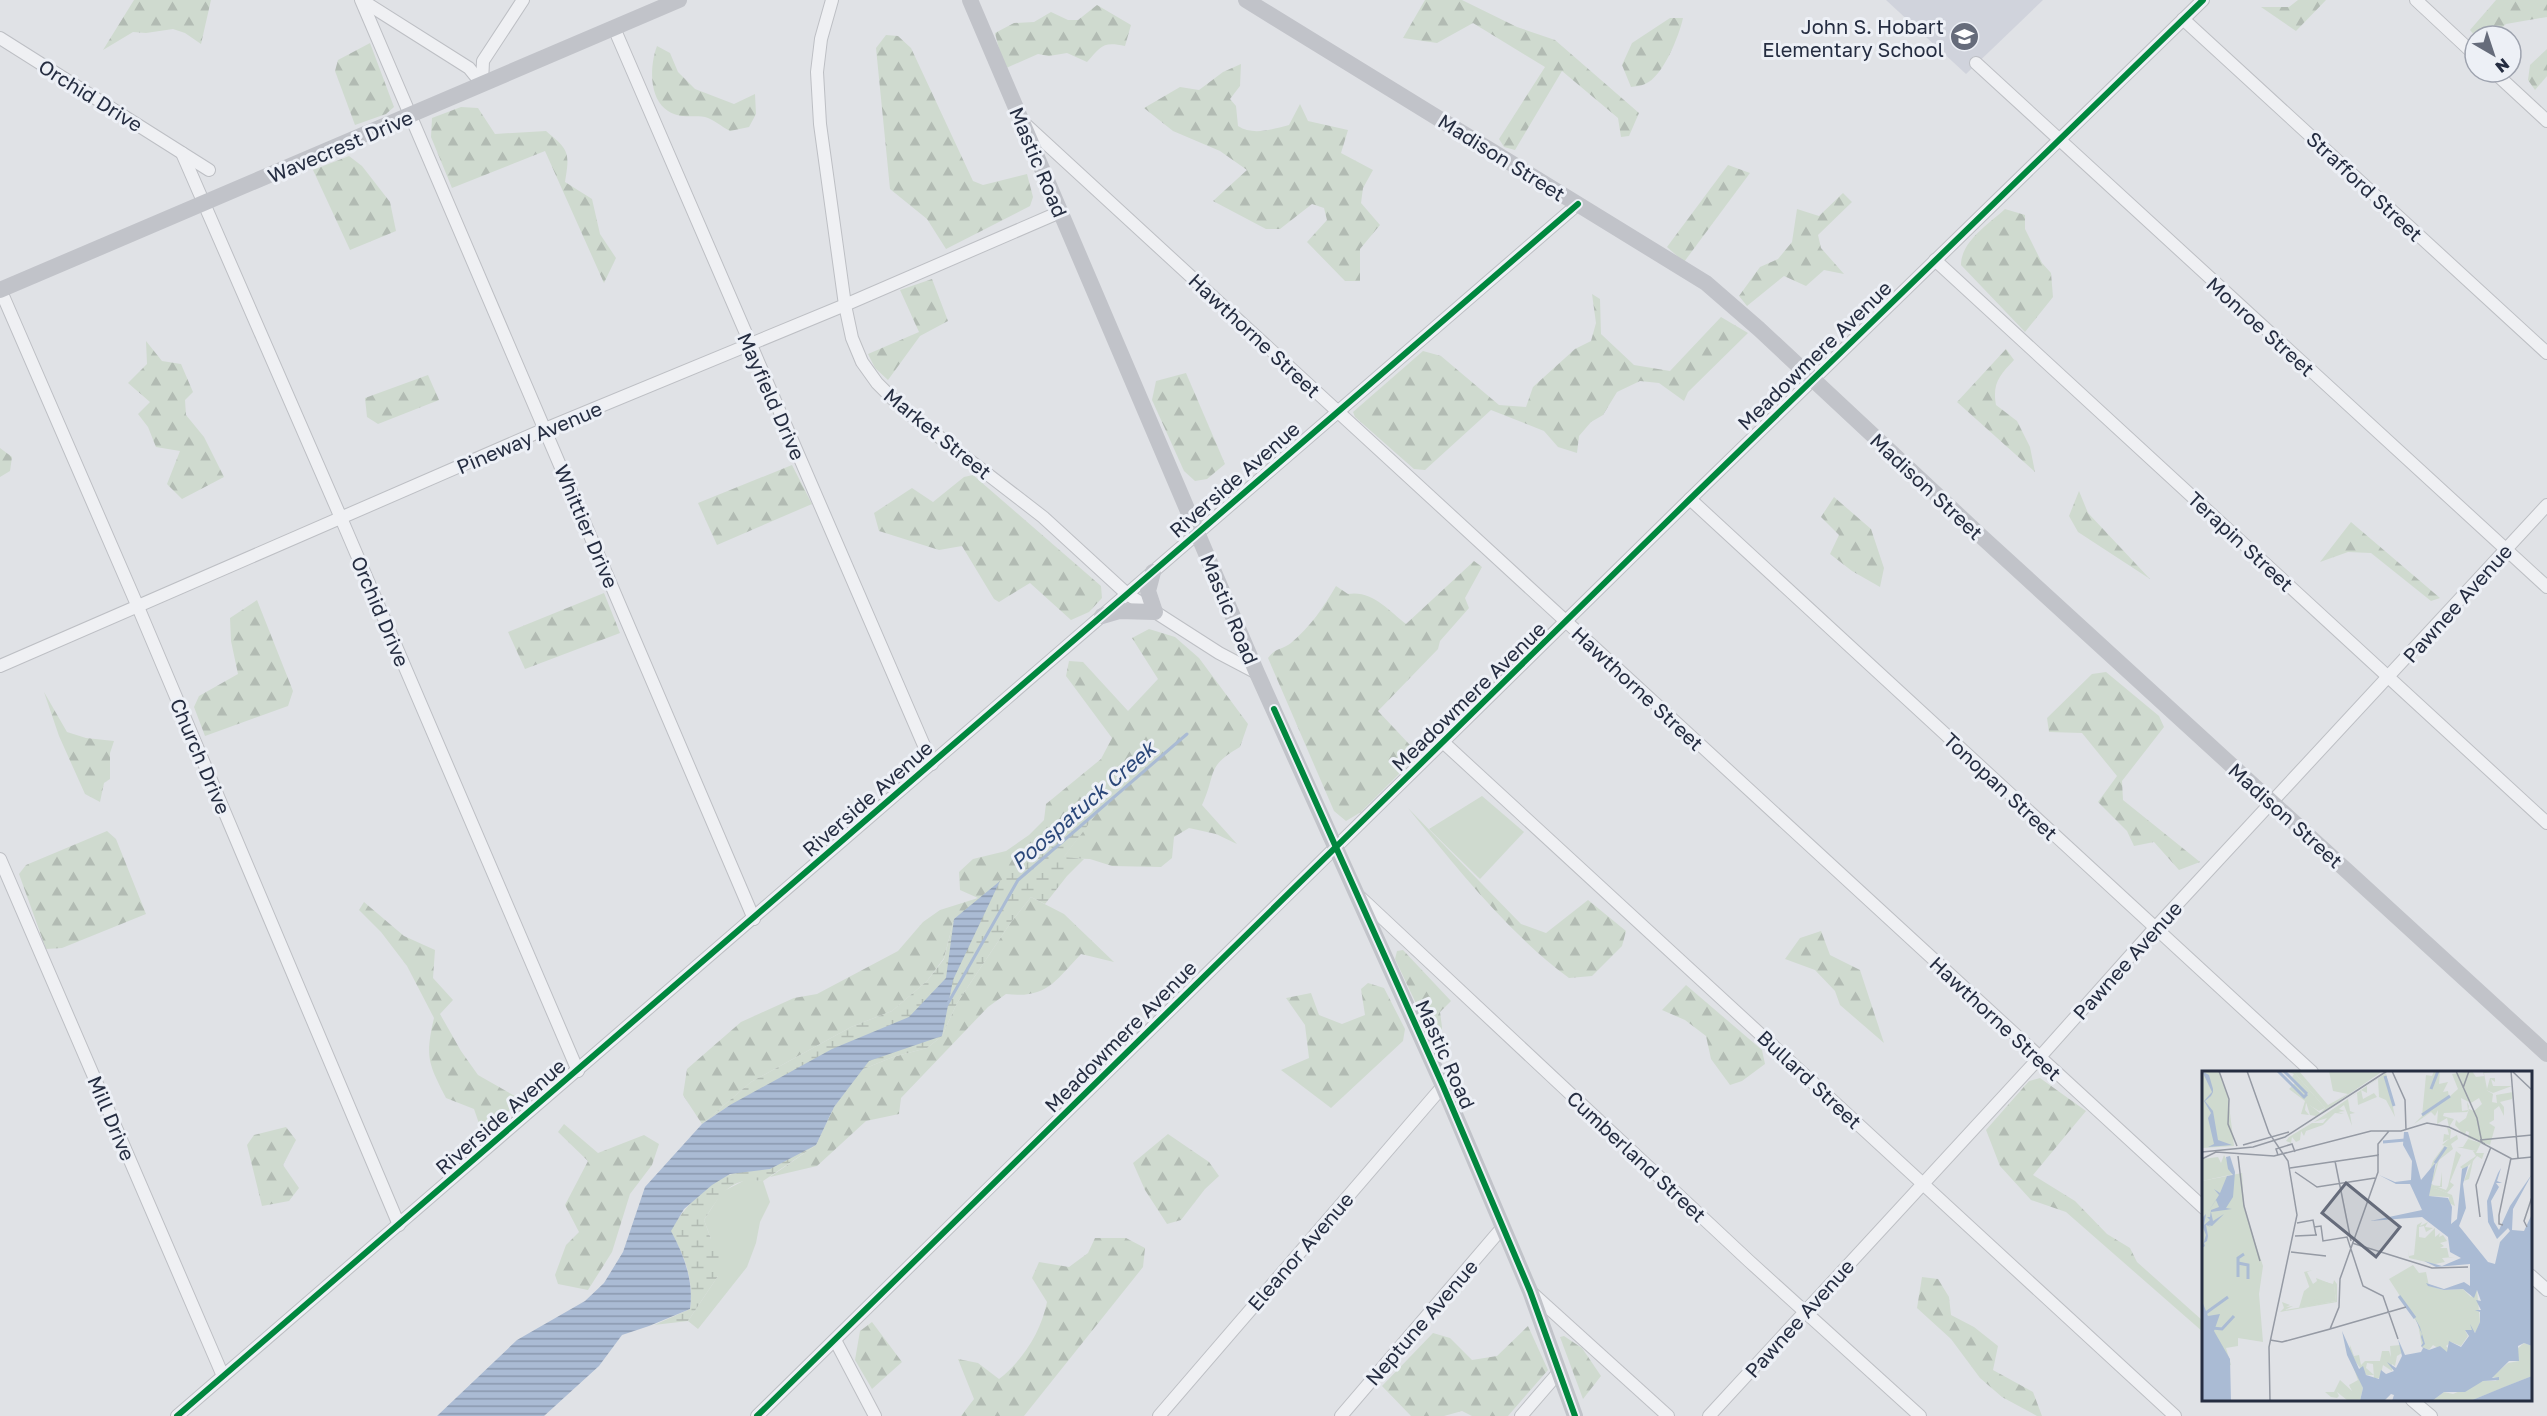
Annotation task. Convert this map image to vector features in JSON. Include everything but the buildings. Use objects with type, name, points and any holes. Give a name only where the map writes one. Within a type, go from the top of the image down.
[{"type":"street","points":[[482,84],[483,62],[523,0]]},
{"type":"street","name":"Market Street","points":[[832,0],[821,39],[817,72],[820,124],[845,305],[852,338],[862,362],[877,383],[903,409],[1043,517],[1127,594],[1257,673]]},
{"type":"street","name":"Mastic Road","points":[[970,0],[1257,673],[1337,845],[1356,893],[1443,1086],[1530,1291],[1575,1416]]},
{"type":"street","name":"Madison Street","points":[[1246,0],[1706,283],[1759,329],[2547,1054]]},
{"type":"street","name":"Meadowmere Avenue","points":[[757,1416],[1690,499],[2203,0]]},
{"type":"street","points":[[2416,0],[2463,44]]},
{"type":"street","name":"Whittier Drive","points":[[362,1],[469,68],[482,84]]},
{"type":"street","name":"Whittier Drive","points":[[362,1],[754,919]]},
{"type":"street","name":"Wavecrest Drive","points":[[1,290],[674,1]]},
{"type":"street","name":"Strafford Street","points":[[2183,19],[2547,353]]},
{"type":"street","name":"Mayfield Drive","points":[[614,28],[749,344],[933,764]]},
{"type":"street","name":"Orchid Drive","points":[[0,38],[209,170]]},
{"type":"street","name":"Monroe Street","points":[[1976,63],[2547,587]]},
{"type":"street","points":[[2507,84],[2547,121]]},
{"type":"street","name":"Hawthorne Street","points":[[1021,120],[2202,1206]]},
{"type":"street","name":"Orchid Drive","points":[[182,153],[578,1071]]},
{"type":"street","name":"Riverside Avenue","points":[[177,1416],[1578,204]]},
{"type":"street","name":"Pineway Avenue","points":[[0,666],[545,429],[845,305],[1060,212]]},
{"type":"street","name":"Terapin Street","points":[[1935,260],[2547,823]]},
{"type":"street","name":"Church Drive","points":[[1,290],[138,607],[399,1225]]},
{"type":"street","name":"Tonopan Street","points":[[1690,499],[2311,1071]]},
{"type":"street","name":"Pawnee Avenue","points":[[1709,1416],[2039,1058],[2155,928],[2547,505]]},
{"type":"street","points":[[1102,616],[1119,611],[1155,612],[1148,591],[1153,572]]},
{"type":"street","name":"Bullard Street","points":[[1444,743],[2175,1416]]},
{"type":"street","name":"Mill Drive","points":[[0,859],[223,1376]]},
{"type":"street","name":"Cumberland Street","points":[[1356,893],[1920,1416]]},
{"type":"street","name":"Eleanor Avenue","points":[[1158,1416],[1443,1086]]},
{"type":"street","name":"Neptune Avenue","points":[[1341,1416],[1502,1228]]},
{"type":"street","points":[[2532,1277],[2547,1290]]},
{"type":"street","points":[[1530,1291],[1668,1416]]},
{"type":"street","points":[[835,1340],[875,1416]]},
{"type":"street","points":[[1521,1416],[1559,1372]]},
{"type":"street","points":[[2413,1401],[2430,1416]]},
{"type":"shaded area","name":"John S. Hobart Elementary School","points":[[1886,0],[2043,0],[1966,74]]},
{"type":"green space","points":[[134,0],[211,0],[201,44],[185,33],[173,29],[146,33],[133,32],[103,50]]},
{"type":"green space","points":[[1425,0],[1462,0],[1517,27],[1555,40],[1639,113],[1629,136],[1621,137],[1618,118],[1562,71],[1515,150],[1504,147],[1499,139],[1545,67],[1473,23],[1437,43],[1403,38]]},
{"type":"green space","points":[[2298,0],[2326,0],[2296,31],[2261,7],[2289,7]]},
{"type":"green space","points":[[2496,0],[2547,0],[2547,17],[2506,24],[2475,24]]},
{"type":"green space","points":[[1097,5],[1131,25],[1125,46],[1112,44],[1103,46],[1087,62],[1067,53],[1049,56],[1038,54],[1004,69],[995,33],[1014,23],[1034,22],[1051,12],[1068,20],[1078,20]]},
{"type":"green space","points":[[1670,18],[1683,18],[1664,65],[1652,80],[1643,85],[1631,87],[1622,65],[1632,43]]},
{"type":"green space","points":[[886,35],[898,36],[911,48],[973,181],[983,185],[1027,174],[1033,197],[1030,206],[946,249],[927,219],[890,189],[876,48]]},
{"type":"green space","points":[[370,43],[394,107],[386,114],[355,125],[335,71],[338,60]]},
{"type":"green space","points":[[657,46],[670,53],[678,72],[695,89],[734,104],[755,94],[756,114],[749,127],[730,131],[711,119],[682,116],[668,111],[661,105],[652,80]]},
{"type":"green space","points":[[2547,49],[2547,76],[2535,90],[2528,80],[2530,65]]},
{"type":"green space","points":[[1241,64],[1240,86],[1230,99],[1236,106],[1238,126],[1257,131],[1289,125],[1300,104],[1308,121],[1348,130],[1341,153],[1373,170],[1363,188],[1361,203],[1380,225],[1360,249],[1360,281],[1345,281],[1307,242],[1327,220],[1324,208],[1312,204],[1280,229],[1266,229],[1213,201],[1247,170],[1220,151],[1173,131],[1144,108],[1180,87],[1199,90],[1223,72]]},
{"type":"green space","points":[[461,107],[478,108],[495,134],[546,131],[559,143],[566,152],[567,158],[565,182],[592,199],[600,234],[616,258],[604,283],[545,151],[452,188],[431,137],[432,118]]},
{"type":"green space","points":[[349,156],[362,166],[390,202],[396,231],[350,250],[313,170]]},
{"type":"green space","points":[[1728,165],[1750,173],[1684,262],[1667,247]]},
{"type":"green space","points":[[1843,193],[1852,202],[1818,235],[1821,248],[1844,274],[1824,270],[1806,286],[1784,276],[1747,306],[1739,296],[1760,267],[1778,259],[1792,242],[1797,209],[1819,216]]},
{"type":"green space","points":[[2005,209],[2025,215],[2025,229],[2042,263],[2051,273],[2053,297],[2025,332],[1961,265],[1962,256],[1971,241]]},
{"type":"green space","points":[[932,279],[948,321],[920,336],[888,380],[875,368],[868,354],[919,332],[900,290]]},
{"type":"green space","points":[[1592,294],[1600,299],[1601,334],[1634,365],[1670,371],[1721,317],[1748,333],[1688,392],[1684,401],[1659,383],[1640,381],[1617,392],[1603,415],[1591,422],[1579,436],[1577,453],[1558,447],[1544,431],[1491,410],[1425,470],[1414,469],[1355,417],[1353,412],[1423,351],[1441,356],[1499,405],[1526,407],[1533,387],[1575,349],[1591,341],[1596,323]]},
{"type":"green space","points":[[146,341],[162,361],[181,364],[193,392],[185,400],[186,415],[204,437],[224,477],[182,499],[167,484],[180,451],[156,447],[148,427],[138,414],[150,402],[128,383],[147,364]]},
{"type":"green space","points":[[2006,349],[2014,360],[1996,385],[1996,405],[2017,421],[2030,447],[2035,472],[1957,402]]},
{"type":"green space","points":[[1186,373],[1225,464],[1207,479],[1195,481],[1184,471],[1152,400],[1156,381]]},
{"type":"green space","points":[[428,375],[439,400],[378,424],[367,417],[365,398]]},
{"type":"green space","points":[[0,448],[12,457],[10,471],[0,477]]},
{"type":"green space","points":[[792,465],[812,504],[717,545],[698,503]]},
{"type":"green space","points":[[973,475],[1101,586],[1102,598],[1089,612],[1071,620],[1030,583],[999,602],[994,599],[962,546],[939,550],[879,531],[874,513],[912,488],[933,502],[964,477]]},
{"type":"green space","points":[[2079,491],[2088,513],[2150,579],[2078,532],[2069,516]]},
{"type":"green space","points":[[1834,497],[1871,529],[1884,568],[1880,587],[1852,571],[1830,554],[1839,535],[1821,517]]},
{"type":"green space","points":[[2351,522],[2440,598],[2431,601],[2371,553],[2348,552],[2320,562]]},
{"type":"green space","points":[[1474,561],[1482,567],[1465,598],[1469,608],[1440,641],[1438,649],[1378,711],[1410,745],[1416,757],[1361,812],[1346,821],[1334,811],[1268,658],[1291,643],[1304,630],[1336,586],[1348,594],[1365,595],[1372,598],[1406,624]]},
{"type":"green space","points":[[604,593],[620,633],[525,669],[508,632]]},
{"type":"green space","points":[[257,600],[293,691],[288,706],[205,736],[194,707],[199,696],[238,674],[231,641],[230,618]]},
{"type":"green space","points":[[1149,629],[1175,637],[1199,658],[1248,724],[1240,747],[1221,760],[1213,772],[1202,805],[1237,844],[1216,834],[1189,828],[1174,837],[1172,858],[1161,867],[1112,866],[1090,859],[1063,858],[1098,811],[954,919],[944,958],[927,981],[892,1011],[851,1027],[751,1082],[702,1124],[683,1095],[687,1069],[741,1022],[794,998],[817,994],[898,951],[923,922],[940,910],[978,898],[960,890],[959,872],[973,859],[1006,851],[1029,835],[1044,820],[1046,804],[1101,759],[1112,738],[1066,676],[1069,661],[1083,662],[1128,711],[1158,679],[1132,638]]},
{"type":"green space","points":[[2106,672],[2159,716],[2164,727],[2122,781],[2123,800],[2200,862],[2179,870],[2154,842],[2134,846],[2127,831],[2098,802],[2117,776],[2082,733],[2049,732],[2047,718],[2092,674]]},
{"type":"green space","points":[[44,692],[67,732],[86,738],[114,741],[110,753],[110,779],[104,783],[100,802],[85,794],[59,736]]},
{"type":"green space","points":[[1482,796],[1524,832],[1480,879],[1429,829]]},
{"type":"green space","points":[[1408,808],[1521,924],[1546,933],[1588,900],[1626,931],[1622,946],[1592,976],[1569,978],[1504,920]]},
{"type":"green space","points":[[1100,809],[1064,857],[1084,859],[1045,904],[1031,897],[1009,925],[957,1003],[942,1036],[927,1048],[893,1057],[861,1070],[834,1107],[816,1145],[763,1181],[742,1181],[721,1195],[704,1220],[711,1239],[721,1244],[718,1276],[688,1321],[654,1325],[690,1309],[691,1288],[687,1268],[670,1231],[682,1214],[696,1197],[722,1178],[741,1172],[770,1169],[730,1105],[702,1124],[751,1082],[851,1027],[892,1011],[927,981],[944,959],[954,919],[1000,881]]},
{"type":"green space","points":[[107,831],[116,839],[146,914],[62,948],[46,949],[19,874],[26,865]]},
{"type":"green space","points":[[1031,897],[1064,914],[1114,962],[1081,954],[1057,980],[1041,991],[1020,995],[1006,994],[988,1007],[901,1098],[899,1114],[866,1121],[817,1166],[770,1177],[816,1145],[834,1107],[861,1070],[893,1057],[927,1048],[942,1036],[957,1003],[1009,925]]},
{"type":"green space","points":[[364,902],[404,936],[435,950],[433,978],[453,1000],[440,1014],[461,1051],[478,1075],[520,1099],[484,1138],[474,1109],[446,1098],[430,1060],[429,1051],[434,1018],[407,966],[381,932],[359,910]]},
{"type":"green space","points":[[1821,931],[1830,955],[1860,970],[1884,1043],[1840,1005],[1835,991],[1815,970],[1785,959],[1800,938]]},
{"type":"green space","points":[[1403,950],[1451,1001],[1440,1012],[1442,1027],[1439,1052],[1395,959],[1397,951]]},
{"type":"green space","points":[[1368,983],[1384,988],[1405,1029],[1403,1041],[1331,1108],[1281,1070],[1309,1058],[1305,1025],[1286,998],[1311,993],[1319,1015],[1342,1024],[1365,1015],[1361,989]]},
{"type":"green space","points":[[1686,985],[1762,1050],[1765,1064],[1742,1081],[1730,1085],[1711,1059],[1706,1036],[1685,1020],[1662,1010]]},
{"type":"green space","points":[[2040,1078],[2086,1111],[2033,1175],[2075,1201],[2107,1234],[2130,1248],[2137,1262],[2202,1320],[2202,1331],[2066,1212],[2031,1200],[2000,1166],[1986,1130],[2029,1081]]},
{"type":"green space","points":[[564,1124],[598,1153],[644,1135],[659,1144],[652,1165],[630,1194],[612,1252],[588,1290],[558,1284],[555,1275],[566,1245],[579,1232],[565,1205],[588,1161],[558,1132]]},
{"type":"green space","points":[[286,1127],[296,1140],[283,1165],[299,1188],[289,1201],[262,1206],[247,1145],[254,1135]]},
{"type":"green space","points":[[1168,1134],[1209,1162],[1219,1176],[1205,1189],[1181,1220],[1167,1224],[1145,1190],[1133,1163]]},
{"type":"green space","points":[[747,1179],[763,1181],[770,1202],[760,1222],[756,1243],[747,1267],[698,1329],[688,1321],[718,1276],[711,1239],[704,1220],[722,1192]]},
{"type":"green space","points":[[1095,1238],[1126,1238],[1145,1248],[1143,1267],[1024,1416],[961,1416],[974,1399],[958,1359],[978,1363],[999,1379],[1030,1345],[1044,1313],[1047,1302],[1032,1278],[1039,1262],[1069,1267],[1088,1253]]},
{"type":"green space","points":[[1922,1277],[1938,1279],[1949,1297],[1951,1315],[1974,1327],[1998,1346],[1993,1370],[2033,1392],[2042,1416],[2037,1416],[2002,1397],[1980,1378],[1951,1339],[1917,1308]]},
{"type":"green space","points":[[872,1322],[902,1362],[872,1389],[855,1360],[860,1331]]},
{"type":"green space","points":[[1528,1326],[1548,1370],[1508,1416],[1472,1416],[1462,1411],[1444,1416],[1411,1416],[1382,1386],[1433,1333],[1450,1338],[1472,1360],[1497,1356]]},
{"type":"green space","points":[[1564,1336],[1582,1348],[1601,1376],[1583,1399],[1560,1337]]},
{"type":"water","points":[[1000,881],[953,980],[942,1036],[869,1061],[834,1107],[816,1145],[770,1169],[730,1174],[712,1185],[684,1209],[671,1231],[687,1268],[691,1288],[690,1309],[622,1335],[599,1366],[544,1416],[437,1416],[517,1340],[585,1301],[604,1283],[623,1252],[645,1187],[702,1124],[730,1105],[832,1049],[909,1017],[946,978],[954,919]]},
{"type":"waterway","name":"Poospatuck Creek","points":[[947,1005],[1018,880],[1187,734]]},
{"type":"cycle path","points":[[757,1416],[1690,499],[2203,0]]},
{"type":"cycle path","points":[[177,1416],[1578,204]]},
{"type":"cycle path","points":[[1274,709],[1443,1086],[1530,1291],[1575,1416]]},
{"type":"place","name":"John S. Hobart Elementary School","points":[[1965,37]]}]
